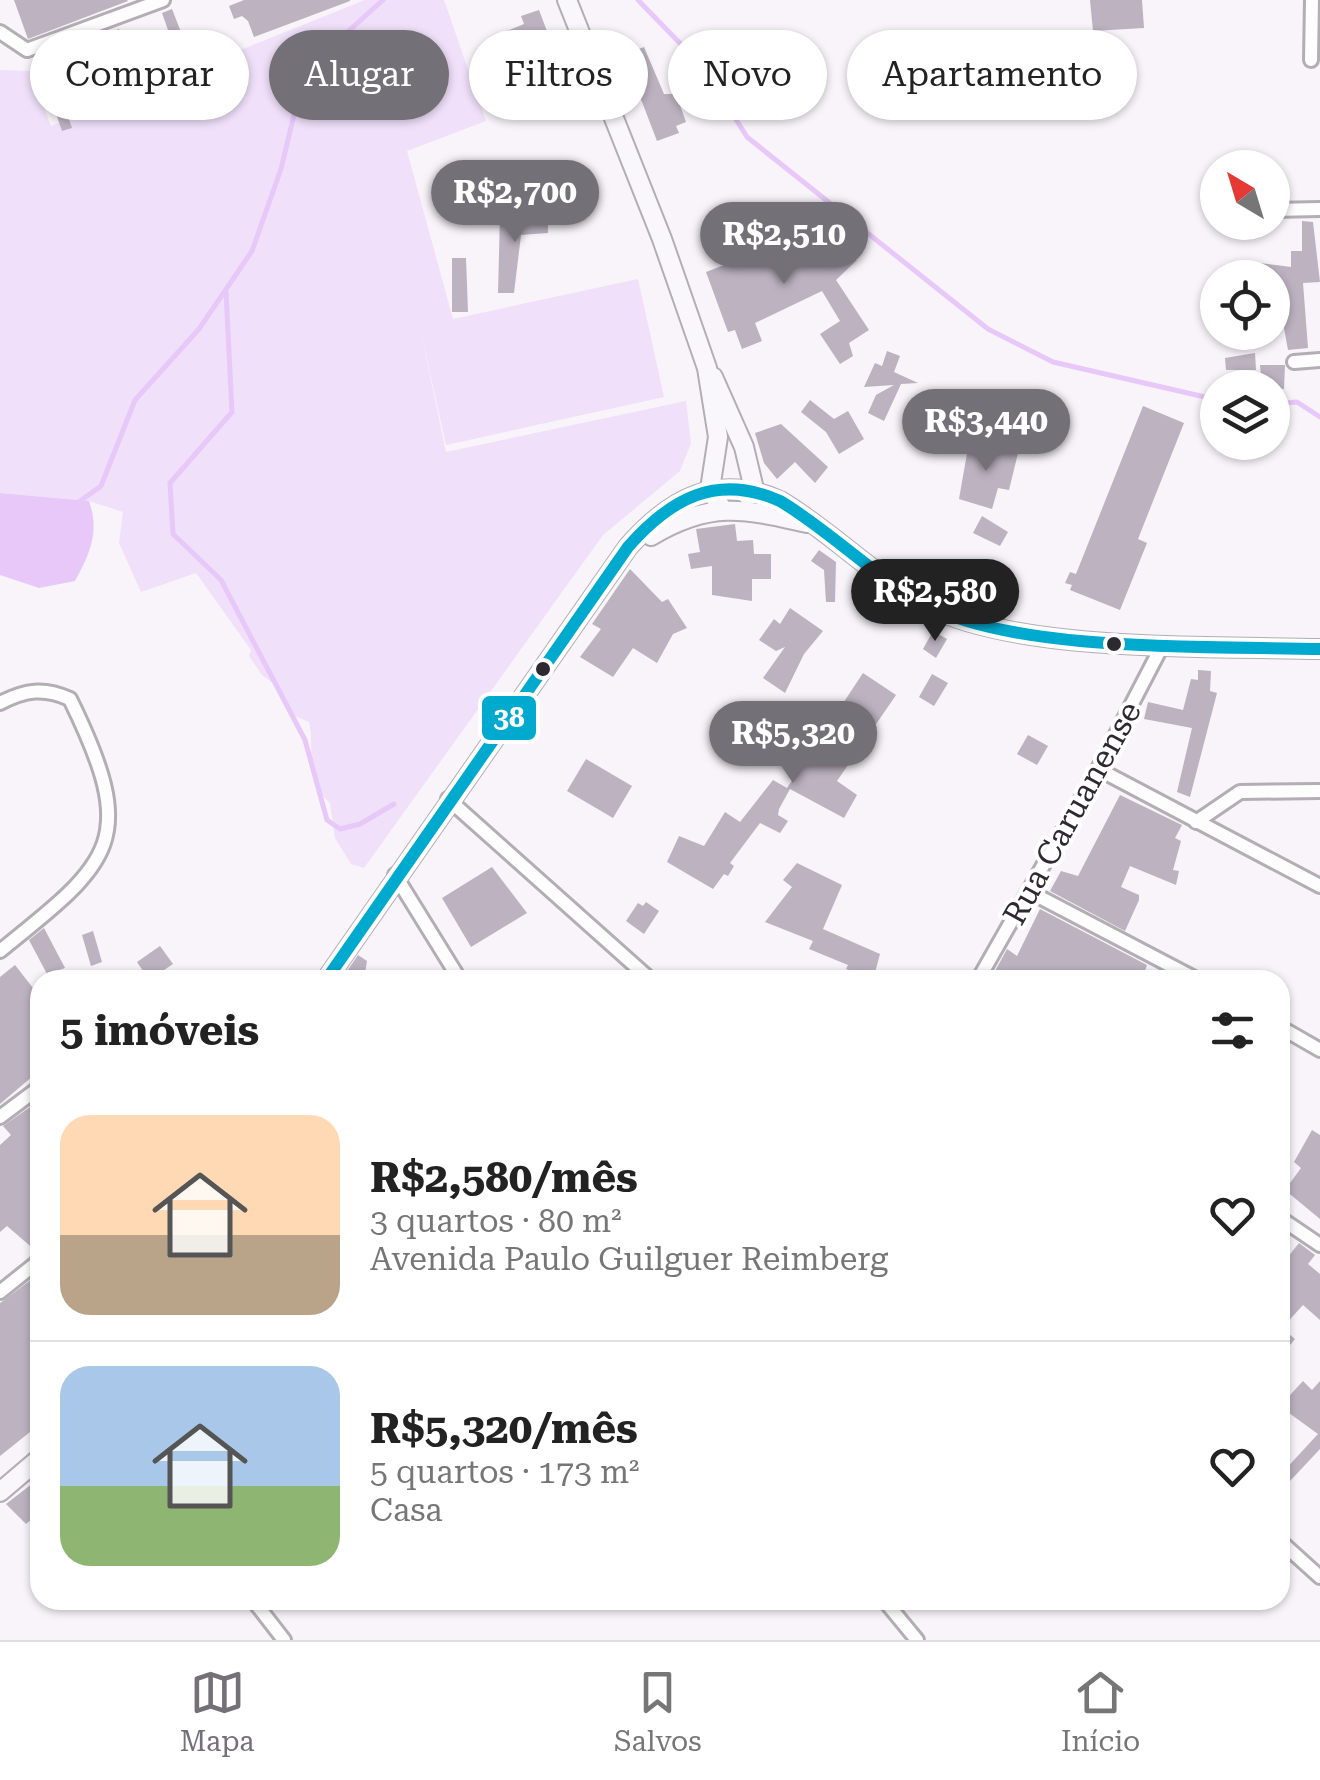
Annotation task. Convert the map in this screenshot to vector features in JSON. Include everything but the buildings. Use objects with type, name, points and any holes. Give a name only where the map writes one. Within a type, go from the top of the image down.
[{"type":"main road","points":[[566,0],[662,238],[707,368],[744,447],[754,489]]},
{"type":"main road","points":[[707,368],[718,437],[710,489]]},
{"type":"main road","points":[[691,498],[715,465]]},
{"type":"main road","points":[[710,489],[730,509]]},
{"type":"main road","points":[[333,970],[448,799],[628,547],[650,524],[710,489],[754,489],[780,500],[927,605],[961,620],[1059,636],[1320,649]]},
{"type":"main road","points":[[730,509],[754,489]]},
{"type":"main road","points":[[628,547],[679,519],[730,509],[815,524]]},
{"type":"main road","points":[[0,1492],[30,1466]]},
{"type":"street","points":[[0,32],[27,50],[163,0]]},
{"type":"street","points":[[1311,60],[1312,0]]},
{"type":"street","points":[[1290,210],[1320,209]]},
{"type":"street","points":[[1294,362],[1320,360]]},
{"type":"street","name":"Rua Caruanense","points":[[984,970],[1098,770],[1163,644]]},
{"type":"street","points":[[0,703],[24,691],[51,690],[70,699],[99,762],[108,798],[110,833],[94,866],[67,897],[0,951]]},
{"type":"street","points":[[1098,770],[1320,886]]},
{"type":"street","points":[[1196,822],[1240,792],[1320,791]]},
{"type":"street","points":[[448,799],[639,970]]},
{"type":"street","points":[[396,875],[454,970]]},
{"type":"street","points":[[1030,892],[1179,970]]},
{"type":"street","points":[[1290,1033],[1320,1050]]},
{"type":"street","points":[[0,1116],[30,1094]]},
{"type":"street","points":[[1290,1225],[1320,1245]]},
{"type":"street","points":[[0,1292],[30,1268]]},
{"type":"street","points":[[1290,1551],[1320,1577]]},
{"type":"street","points":[[261,1610],[284,1640]]},
{"type":"street","points":[[892,1610],[917,1640]]},
{"type":"shaded area","points":[[365,0],[444,0],[469,72],[469,120],[486,121],[407,151],[453,319],[638,279],[664,397],[446,445],[420,328],[446,452],[686,401],[691,443],[680,471],[603,535],[364,868],[351,864],[335,838],[330,803],[314,775],[309,722],[292,715],[277,686],[262,675],[249,656],[251,650],[196,573],[141,592],[119,543],[123,512],[89,501],[0,493],[0,70],[30,71],[30,120],[49,120],[51,126],[66,120],[249,120],[249,47],[269,39],[269,120],[449,120],[449,30],[290,30]]},
{"type":"shaded area","points":[[0,493],[89,501],[94,523],[92,542],[75,581],[39,588],[0,575]]},
{"type":"waterway","points":[[76,504],[101,486],[135,400],[199,329],[252,251],[281,169],[299,94],[332,46],[383,0]]},
{"type":"waterway","points":[[638,0],[703,67],[747,137],[988,329],[1053,362],[1200,396]]},
{"type":"waterway","points":[[226,292],[232,412],[170,483],[173,534],[221,580],[305,740],[327,820],[340,829],[360,824],[394,804]]},
{"type":"waterway","points":[[1290,403],[1297,402],[1320,417]]},
{"type":"transit line","name":"38","points":[[333,970],[628,547],[661,515],[696,495],[736,489],[780,501],[909,595],[968,621],[1014,632],[1119,644],[1320,649]]}]
